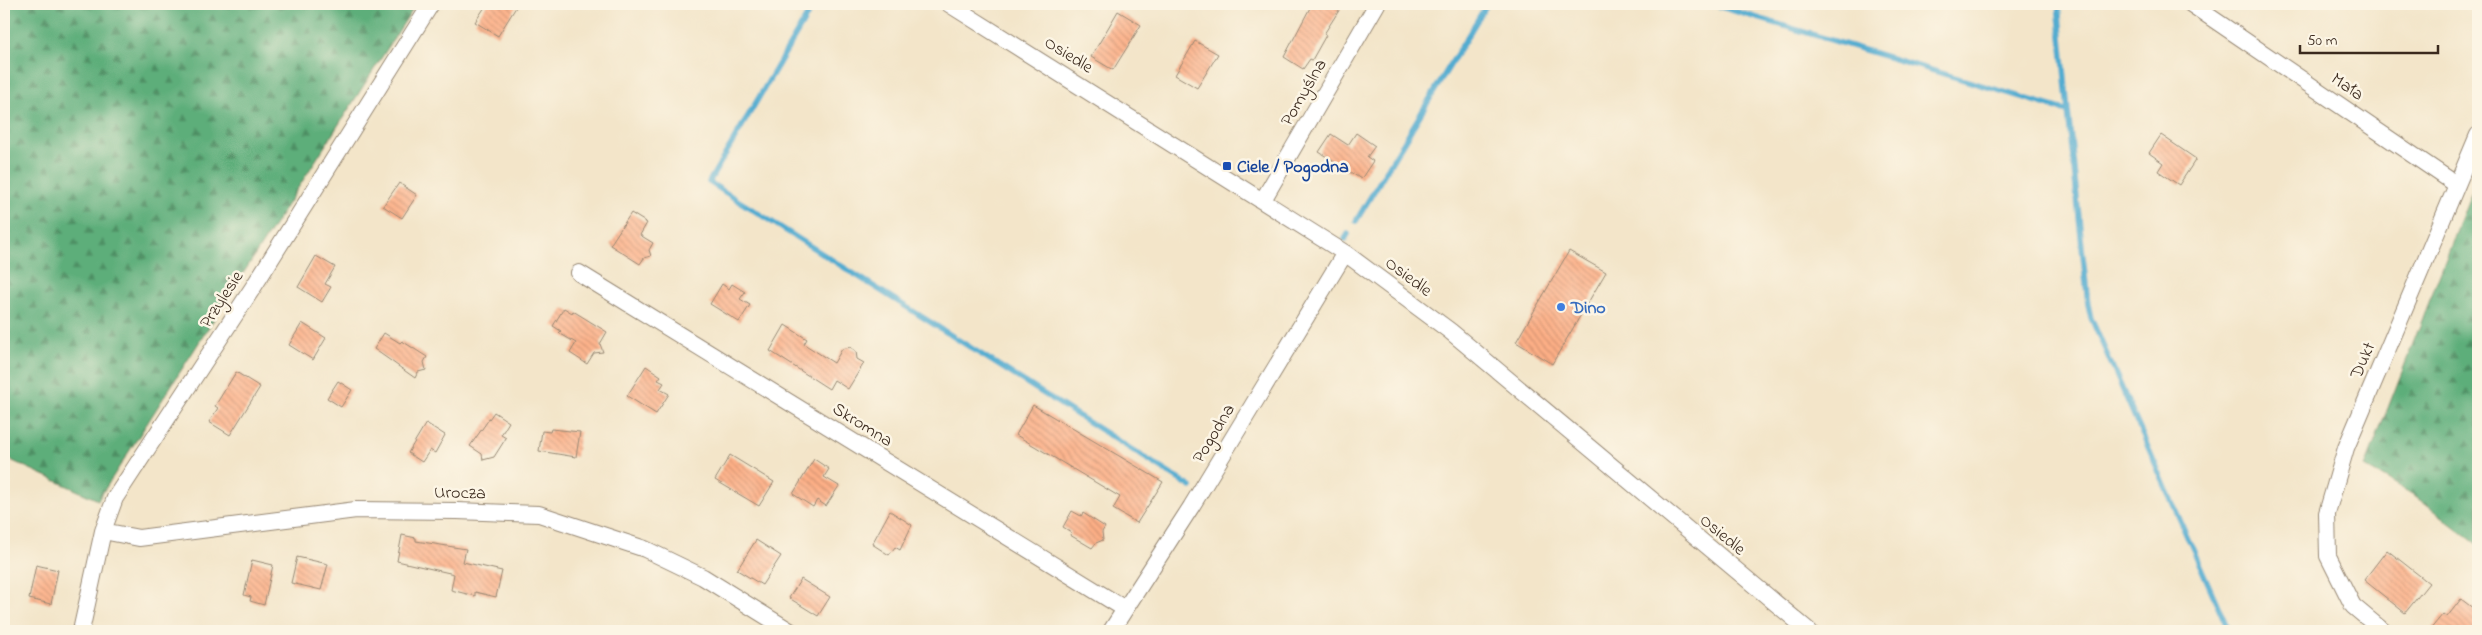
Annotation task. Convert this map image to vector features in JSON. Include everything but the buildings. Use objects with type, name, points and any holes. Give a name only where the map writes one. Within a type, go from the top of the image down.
[{"type":"street","name":"Przylesie","points":[[81,631],[104,531],[115,498],[254,286],[431,4]]},
{"type":"street","name":"Osiedle","points":[[949,4],[1345,253],[1450,331],[1809,631]]},
{"type":"street","name":"Pomyślna","points":[[1263,200],[1378,4]]},
{"type":"street","name":"Mała","points":[[2191,4],[2457,185]]},
{"type":"street","name":"Dukt","points":[[2382,631],[2353,606],[2328,556],[2327,514],[2346,448],[2478,135]]},
{"type":"street","name":"Pogodna","points":[[1111,631],[1191,507],[1345,253]]},
{"type":"street","name":"Skromna","points":[[579,273],[1125,609]]},
{"type":"street","name":"Urocza","points":[[104,531],[139,538],[356,510],[539,514],[628,543],[670,561],[703,577],[790,631]]},
{"type":"green space","points":[[4,4],[416,4],[98,500],[4,457]]},
{"type":"green space","points":[[2478,176],[2478,545],[2412,494],[2365,467]]},
{"type":"waterway","points":[[814,4],[709,182],[1191,487]]},
{"type":"waterway","points":[[1356,221],[1487,4]]},
{"type":"waterway","points":[[1711,4],[2068,111],[2091,318],[2229,631]]},
{"type":"waterway","points":[[2058,4],[2068,111]]},
{"type":"waterway","points":[[1345,239],[1348,234]]},
{"type":"place","name":"Ciele / Pogodna","points":[[1227,166]]},
{"type":"place","name":"Dino","points":[[1561,307]]}]
